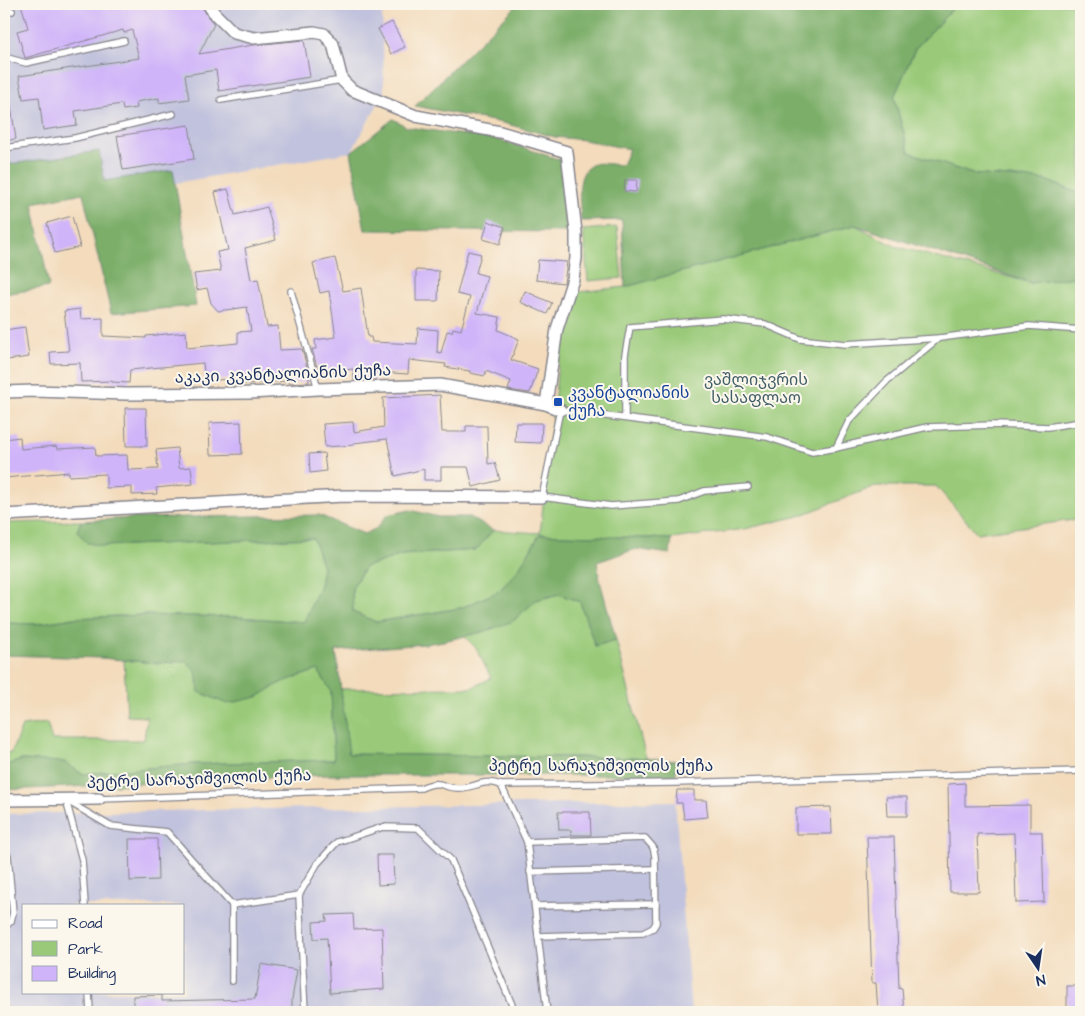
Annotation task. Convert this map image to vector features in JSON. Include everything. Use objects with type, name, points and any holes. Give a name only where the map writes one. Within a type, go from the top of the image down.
[{"type":"street","points":[[208,4],[214,13],[234,33],[254,38],[314,32],[324,34],[333,44],[342,80],[352,90],[416,116],[500,132],[567,152],[576,232],[576,258],[573,279],[556,329],[546,404]]},
{"type":"street","name":"აკაკი კვანტალიანის ქუჩა","points":[[4,392],[241,394],[318,389],[440,385],[546,404],[560,410]]},
{"type":"street","points":[[4,515],[344,496],[542,497]]},
{"type":"street","name":"პეტრე სარაჯიშვილის ქუჩა","points":[[4,800],[99,799]]},
{"type":"lane","points":[[4,9],[12,11]]},
{"type":"lane","points":[[4,57],[26,63],[124,40]]},
{"type":"lane","points":[[221,100],[342,80]]},
{"type":"lane","points":[[4,148],[74,138],[173,114]]},
{"type":"lane","points":[[291,291],[318,389]]},
{"type":"lane","points":[[625,418],[625,355],[630,327],[723,319],[765,324],[800,339],[845,344],[940,338],[1029,326],[1081,330]]},
{"type":"lane","points":[[836,448],[849,421],[887,381],[940,338]]},
{"type":"lane","points":[[748,487],[704,491],[679,502],[611,506],[542,497],[560,410],[767,437],[812,452],[927,426],[995,425],[1048,427],[1081,422]]},
{"type":"lane","name":"პეტრე სარაჯიშვილის ქუჩა","points":[[99,799],[421,788],[432,783],[438,783],[455,789],[484,782],[501,785],[676,783],[1081,771]]},
{"type":"lane","points":[[501,785],[527,842],[547,1012]]},
{"type":"lane","points":[[66,800],[82,860],[84,904]]},
{"type":"lane","points":[[66,800],[110,826],[167,832],[232,905],[232,981]]},
{"type":"lane","points":[[305,1012],[299,895],[317,864],[337,842],[383,827],[418,828],[451,860],[515,1012]]},
{"type":"lane","points":[[527,842],[645,838],[652,846],[655,856],[656,923],[653,928],[643,933],[538,936]]},
{"type":"lane","points":[[4,928],[12,921],[8,856]]},
{"type":"lane","points":[[530,872],[655,869]]},
{"type":"lane","points":[[232,905],[299,895]]},
{"type":"lane","points":[[534,906],[656,904]]},
{"type":"lane","points":[[89,994],[90,1012]]},
{"type":"shaded area","points":[[4,4],[382,4],[384,93],[351,152],[175,183],[173,170],[104,181],[99,151],[4,165]]},
{"type":"shaded area","points":[[675,801],[691,1012],[4,1012],[4,814]]},
{"type":"green space","points":[[518,4],[794,4],[825,11],[825,4],[957,4],[915,49],[894,97],[909,152],[972,174],[1045,180],[1081,194],[1081,276],[1031,283],[855,225],[625,287],[622,220],[581,221],[580,189],[583,174],[587,168],[597,163],[622,165],[629,149],[584,140],[555,137],[503,123],[415,106]]},
{"type":"green space","points":[[794,4],[825,4],[825,11]]},
{"type":"green space","points":[[957,4],[1081,4],[1081,194],[1045,180],[972,174],[909,152],[894,97],[915,49]]},
{"type":"green space","points":[[393,119],[407,127],[500,140],[561,160],[572,232],[365,230],[351,152]]},
{"type":"green space","points":[[99,151],[104,181],[173,170],[196,306],[111,313],[83,193],[33,203],[49,287],[4,294],[4,165]]},
{"type":"green space","name":"ვაშლიჯვრის სასაფლაო","points":[[855,225],[895,246],[1031,283],[1081,276],[1081,519],[977,533],[936,486],[876,486],[799,516],[745,529],[672,539],[540,534],[518,570],[499,591],[461,608],[376,622],[353,612],[352,588],[365,567],[402,555],[476,550],[493,530],[540,533],[561,338],[578,292],[625,287]]},
{"type":"green space","points":[[617,227],[622,278],[588,281],[583,230]]},
{"type":"green space","points":[[410,510],[438,517],[469,517],[493,530],[476,550],[402,555],[365,567],[352,588],[353,612],[376,622],[461,608],[499,591],[518,570],[540,534],[672,539],[670,554],[636,549],[597,562],[600,581],[616,640],[595,646],[580,602],[559,594],[536,600],[513,621],[483,632],[425,644],[336,651],[349,754],[646,758],[676,761],[676,775],[326,775],[4,790],[4,766],[22,760],[64,762],[82,774],[193,764],[334,760],[331,691],[318,670],[282,682],[257,697],[227,704],[199,692],[196,671],[185,661],[156,663],[101,658],[4,655],[4,623],[36,624],[74,618],[142,615],[239,617],[304,622],[320,585],[323,567],[313,538],[102,546],[87,543],[77,531],[81,521],[132,518],[319,515],[364,534],[377,528],[387,515]]},
{"type":"green space","points":[[81,521],[77,531],[102,546],[314,538],[323,567],[320,585],[304,622],[239,617],[142,615],[74,618],[36,624],[4,623],[4,523]]},
{"type":"green space","points":[[559,594],[580,602],[595,646],[616,640],[646,758],[348,754],[340,689],[471,688],[491,678],[476,648],[464,636],[513,621],[536,600]]},
{"type":"green space","points":[[124,660],[156,663],[185,661],[196,671],[257,697],[282,682],[318,670],[331,691],[334,760],[193,764],[82,774],[64,762],[22,760],[4,766],[4,752],[11,753],[22,726],[47,723],[52,740],[144,740],[147,717],[127,716]]},
{"type":"building","points":[[21,4],[201,4],[214,24],[199,54],[253,45],[304,40],[310,77],[219,91],[216,70],[185,75],[189,99],[159,103],[159,98],[136,102],[137,108],[123,110],[122,104],[75,111],[77,125],[43,130],[39,97],[23,99],[19,76],[139,58],[132,30],[124,33],[123,30],[25,58],[17,31],[28,28]]},
{"type":"building","points":[[392,22],[405,47],[391,54],[378,29]]},
{"type":"building","points":[[4,100],[10,100],[16,139],[4,141]]},
{"type":"building","points":[[189,125],[194,159],[123,170],[117,136]]},
{"type":"building","points":[[625,180],[637,180],[636,192],[624,191]]},
{"type":"building","points":[[228,189],[235,215],[267,207],[276,240],[245,248],[251,280],[258,279],[267,327],[278,326],[280,350],[302,349],[309,382],[289,383],[288,381],[241,384],[241,378],[205,381],[203,363],[130,370],[129,383],[112,381],[81,382],[80,363],[51,364],[50,352],[69,351],[64,311],[80,309],[81,319],[103,318],[103,336],[146,338],[146,336],[186,332],[187,348],[238,343],[238,332],[251,331],[247,307],[218,311],[211,303],[207,288],[197,290],[194,274],[221,271],[217,252],[228,250],[215,192]]},
{"type":"building","points":[[72,216],[80,247],[55,253],[47,223]]},
{"type":"building","points":[[488,221],[505,227],[500,244],[483,239]]},
{"type":"building","points":[[468,251],[481,254],[476,273],[487,276],[477,313],[500,317],[498,330],[519,339],[511,360],[538,369],[530,393],[508,390],[511,381],[486,371],[485,376],[470,373],[470,371],[445,367],[446,364],[409,360],[408,374],[375,372],[375,380],[354,380],[353,369],[319,374],[312,349],[316,349],[315,340],[336,337],[329,291],[320,293],[313,263],[335,258],[343,291],[361,288],[368,337],[371,337],[372,342],[417,344],[418,328],[438,330],[437,352],[441,353],[447,331],[452,332],[453,328],[461,330],[470,297],[457,294]]},
{"type":"building","points":[[538,260],[567,262],[564,283],[536,280]]},
{"type":"building","points":[[416,270],[439,271],[438,301],[416,301]]},
{"type":"building","points":[[525,291],[552,303],[547,314],[520,302]]},
{"type":"building","points":[[25,327],[29,357],[7,360],[4,330]]},
{"type":"building","points":[[440,395],[442,432],[466,432],[466,426],[487,426],[488,464],[495,463],[500,480],[473,487],[468,467],[441,467],[441,480],[424,480],[424,469],[395,476],[387,439],[354,443],[354,445],[325,447],[323,424],[353,422],[354,432],[384,427],[383,398]]},
{"type":"building","points":[[125,408],[146,408],[147,446],[126,446]]},
{"type":"building","points":[[241,422],[242,454],[210,455],[209,423]]},
{"type":"building","points":[[516,423],[542,423],[541,443],[515,442]]},
{"type":"building","points":[[20,437],[21,449],[56,446],[57,449],[95,447],[96,456],[127,455],[128,470],[158,469],[156,450],[177,448],[179,468],[191,467],[193,484],[156,488],[157,494],[132,495],[132,487],[106,488],[106,474],[69,476],[69,472],[4,478],[4,439]]},
{"type":"building","points":[[324,453],[326,471],[310,473],[309,454]]},
{"type":"building","points":[[965,783],[965,806],[1030,805],[1030,832],[1042,832],[1044,902],[1016,903],[1014,833],[977,834],[979,892],[950,892],[948,784]]},
{"type":"building","points":[[677,790],[694,790],[694,800],[706,800],[708,817],[684,819],[682,803],[676,803]]},
{"type":"building","points":[[886,797],[907,797],[907,816],[887,816]]},
{"type":"building","points":[[831,807],[832,834],[796,834],[796,808]]},
{"type":"building","points":[[558,812],[590,812],[591,835],[571,835],[571,830],[559,830]]},
{"type":"building","points":[[867,837],[894,837],[899,989],[902,988],[904,1012],[878,1012],[876,983],[872,983]]},
{"type":"building","points":[[129,839],[157,839],[158,880],[130,881]]},
{"type":"building","points":[[377,855],[393,855],[394,884],[378,885]]},
{"type":"building","points":[[353,914],[354,929],[382,928],[384,989],[330,993],[327,938],[314,939],[313,922],[327,921],[326,915]]},
{"type":"building","points":[[261,964],[297,970],[292,999],[292,1012],[133,1012],[133,996],[162,995],[162,1001],[255,999]]},
{"type":"building","points":[[1067,986],[1081,986],[1081,1012],[1067,1012]]},
{"type":"place","name":"კვანტალიანის ქუჩა","points":[[558,402]]}]
